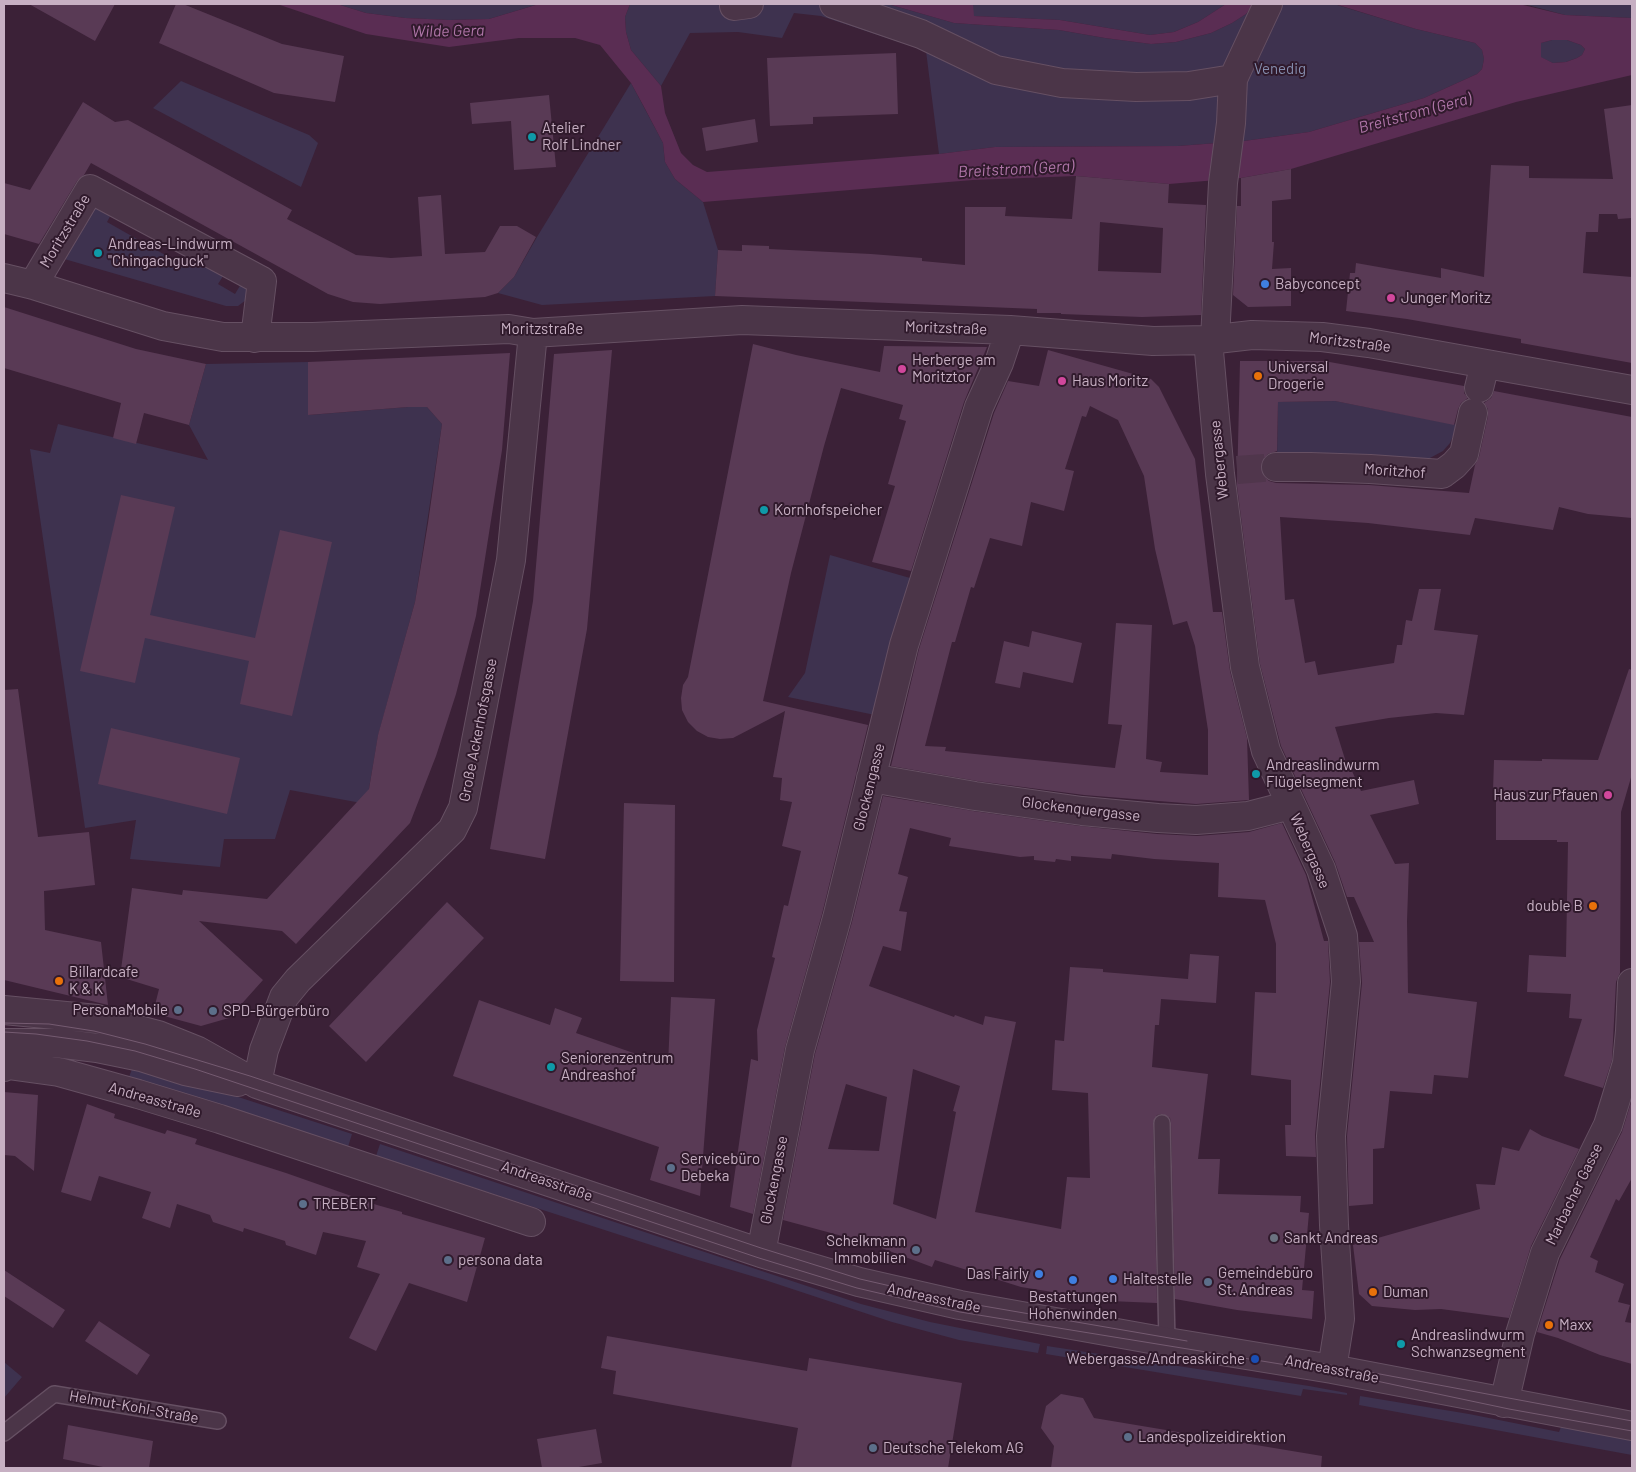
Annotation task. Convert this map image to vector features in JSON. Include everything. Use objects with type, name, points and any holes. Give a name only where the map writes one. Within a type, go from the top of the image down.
[{"type":"street","points":[[834,4],[922,34],[996,70],[1062,83],[1136,87],[1189,86],[1233,79]]},
{"type":"street","points":[[1212,339],[1223,183],[1231,123],[1233,79],[1268,4]]},
{"type":"street","name":"Moritzstraße","points":[[33,285],[90,189],[262,281],[255,338]]},
{"type":"street","name":"Moritzstraße","points":[[4,278],[33,285],[163,326],[223,337],[255,338],[508,329],[533,333],[742,320],[1010,330],[1153,341],[1212,339],[1252,335],[1322,337],[1369,343],[1479,389],[1632,390]]},
{"type":"street","name":"Glockengasse","points":[[761,1252],[800,1050],[837,918],[904,645],[979,407],[999,363],[1010,330]]},
{"type":"street","name":"Große Ackerhofsgasse","points":[[257,1084],[264,1050],[284,997],[298,980],[452,830],[463,808],[511,560],[533,333]]},
{"type":"street","name":"Webergasse","points":[[1212,339],[1229,472],[1245,667],[1266,751],[1321,869],[1343,936],[1346,982],[1331,1136],[1340,1319],[1332,1368]]},
{"type":"street","name":"Moritzhof","points":[[1276,468],[1370,469],[1442,474],[1464,454],[1479,389]]},
{"type":"street","name":"Glockenquergasse","points":[[871,778],[1072,810],[1158,818],[1196,820],[1248,816],[1291,805]]},
{"type":"street","name":"Marbacher Gasse","points":[[1504,1403],[1520,1334],[1545,1253],[1611,1116],[1627,1063],[1632,983]]},
{"type":"street","name":"Andreasstraße","points":[[4,1010],[97,1018],[158,1035],[198,1050],[257,1084],[761,1252],[859,1282],[960,1305],[1167,1342],[1332,1368],[1504,1403],[1632,1426]]},
{"type":"street","name":"Andreasstraße","points":[[4,1043],[56,1044],[97,1048],[141,1057],[230,1081],[257,1084]]},
{"type":"street","name":"Andreasstraße","points":[[4,1066],[59,1072],[147,1097],[284,1140],[531,1222]]},
{"type":"lane","points":[[1162,1123],[1167,1342]]},
{"type":"lane","name":"Helmut-Kohl-Straße","points":[[4,1433],[54,1394],[218,1421]]},
{"type":"green space","points":[[337,4],[539,4],[489,19],[449,20],[405,18],[366,13]]},
{"type":"green space","name":"Venedig","points":[[630,4],[888,4],[954,23],[1059,30],[1151,44],[1176,42],[1211,33],[1246,14],[1254,4],[1334,4],[1416,29],[1475,43],[1482,50],[1484,59],[1482,69],[1477,74],[1424,98],[1309,132],[1244,141],[1178,146],[995,147],[939,154],[926,51],[821,16],[794,13],[782,38],[738,32],[690,33],[661,86],[631,50],[626,32],[625,17]]},
{"type":"green space","points":[[973,4],[1226,4],[1198,22],[1174,32],[1150,35],[1060,20],[973,16]]},
{"type":"green space","points":[[1524,4],[1632,4],[1632,18],[1565,15]]},
{"type":"green space","points":[[1552,40],[1567,40],[1581,45],[1585,49],[1582,55],[1577,58],[1566,62],[1553,63],[1540,57],[1541,43]]},
{"type":"green space","points":[[181,81],[309,135],[318,143],[301,187],[153,108]]},
{"type":"green space","points":[[631,83],[663,143],[665,162],[675,179],[703,202],[718,250],[715,296],[542,305],[498,293],[514,277]]},
{"type":"green space","points":[[87,206],[115,207],[107,222],[188,268],[197,253],[227,270],[218,284],[235,294],[244,279],[248,291],[246,300],[238,306],[226,306],[61,258]]},
{"type":"green space","points":[[308,362],[309,415],[427,407],[442,424],[415,602],[378,736],[366,806],[356,802],[290,790],[275,839],[224,839],[220,867],[130,859],[136,820],[85,828],[30,449],[50,453],[58,424],[208,460],[189,425],[206,364]]},
{"type":"green space","points":[[1335,401],[1458,425],[1450,443],[1443,451],[1428,459],[1408,460],[1352,454],[1315,454],[1277,458],[1278,402]]},
{"type":"green space","points":[[830,555],[917,580],[875,715],[788,697],[805,673]]},
{"type":"green space","points":[[132,1069],[229,1094],[352,1134],[348,1147],[129,1077]]},
{"type":"green space","points":[[380,1144],[861,1304],[930,1322],[1040,1344],[1038,1353],[959,1340],[892,1322],[376,1156]]},
{"type":"green space","points":[[1047,1346],[1309,1386],[1347,1393],[1347,1395],[1303,1389],[1301,1396],[1046,1354]]},
{"type":"green space","points":[[4,1362],[22,1377],[4,1398]]},
{"type":"green space","points":[[1360,1396],[1469,1414],[1559,1432],[1561,1427],[1632,1440],[1632,1455],[1359,1405]]},
{"type":"water","points":[[277,4],[337,4],[366,13],[405,18],[450,20],[489,19],[539,4],[630,4],[625,17],[626,32],[631,50],[661,86],[665,113],[681,153],[693,165],[707,172],[939,154],[995,147],[1178,146],[1244,141],[1309,132],[1424,98],[1477,74],[1482,69],[1484,59],[1482,50],[1475,43],[1416,29],[1335,4],[1519,4],[1565,15],[1632,18],[1632,75],[1516,102],[1291,169],[1241,178],[1169,184],[1076,176],[973,180],[703,202],[675,179],[665,162],[663,143],[631,83],[600,45],[575,38],[519,38],[449,47],[366,34]],"holes":[[[1552,40],[1567,40],[1581,45],[1585,49],[1582,55],[1566,62],[1553,63],[1541,57],[1541,43]]]},
{"type":"water","points":[[888,4],[973,4],[974,16],[1060,20],[1150,35],[1174,32],[1198,22],[1226,4],[1254,4],[1246,14],[1211,33],[1176,42],[1151,44],[1059,30],[954,23]]},
{"type":"building","points":[[29,4],[115,4],[95,41]]},
{"type":"building","points":[[176,4],[183,4],[282,44],[344,56],[335,102],[274,93],[159,43]]},
{"type":"building","points":[[896,53],[898,114],[813,117],[813,124],[770,126],[767,58]]},
{"type":"building","points":[[549,95],[556,167],[514,170],[511,121],[472,124],[470,103]]},
{"type":"building","points":[[83,102],[115,122],[128,120],[292,210],[287,219],[356,255],[391,258],[422,256],[418,197],[441,195],[445,254],[485,252],[500,226],[517,226],[536,237],[514,277],[498,293],[485,297],[380,304],[353,302],[328,294],[91,163],[84,175],[77,181],[39,244],[4,234],[4,183],[30,190]]},
{"type":"building","points":[[1632,105],[1632,218],[1618,219],[1617,214],[1599,214],[1598,232],[1586,232],[1583,273],[1632,277],[1632,363],[1521,343],[1521,339],[1407,319],[1346,311],[1350,273],[1355,273],[1356,263],[1441,278],[1441,268],[1484,277],[1491,165],[1529,166],[1529,178],[1613,179],[1604,109]]},
{"type":"building","points":[[755,119],[758,142],[706,151],[702,128]]},
{"type":"building","points":[[1291,169],[1291,199],[1272,201],[1272,242],[1274,242],[1272,269],[1291,268],[1291,306],[1248,307],[1233,295],[1237,206],[1241,206],[1241,178]]},
{"type":"building","points":[[1076,176],[1169,184],[1168,203],[1206,205],[1201,315],[1142,317],[1061,314],[1037,313],[1037,309],[715,296],[718,250],[742,251],[742,245],[769,246],[769,249],[922,258],[922,261],[965,265],[965,207],[1006,207],[1005,216],[1072,219]],"holes":[[[1100,222],[1163,228],[1161,273],[1098,271]]]},
{"type":"building","points":[[4,307],[136,349],[206,364],[189,425],[144,413],[136,444],[113,438],[121,403],[4,368]]},
{"type":"building","points":[[753,344],[880,372],[884,346],[987,347],[964,402],[911,571],[872,562],[895,486],[888,484],[906,421],[899,419],[903,405],[841,388],[824,446],[791,573],[763,701],[868,725],[822,914],[785,1047],[753,1214],[730,1207],[751,1059],[758,1061],[757,1030],[775,958],[772,957],[784,905],[788,906],[801,851],[782,846],[792,802],[780,800],[782,778],[773,777],[785,711],[733,738],[720,739],[708,737],[697,731],[688,722],[682,710],[681,698],[683,685],[688,677]]},
{"type":"building","points":[[612,350],[587,629],[545,859],[490,849],[533,601],[554,354]]},
{"type":"building","points":[[1048,350],[1151,379],[1159,387],[1195,459],[1213,612],[1222,612],[1230,671],[1247,738],[1249,800],[1196,804],[1084,795],[977,781],[891,766],[919,649],[994,413],[1008,381],[1039,386]],"holes":[[[1090,406],[1118,420],[1144,476],[1155,549],[1173,625],[1187,621],[1195,646],[1208,730],[1208,775],[1160,772],[1162,762],[1146,759],[1152,625],[1116,623],[1108,724],[1122,725],[1115,768],[945,751],[946,747],[925,746],[952,642],[955,642],[971,587],[974,588],[990,538],[1022,546],[1031,502],[1064,511],[1074,471],[1065,469],[1082,416],[1086,417]]]},
{"type":"building","points":[[510,353],[502,450],[476,616],[456,694],[436,756],[410,823],[296,944],[282,931],[199,921],[263,980],[229,1018],[201,1026],[153,1013],[159,989],[120,977],[132,888],[182,895],[183,890],[267,899],[369,789],[378,735],[415,602],[442,424],[427,407],[308,415],[308,362]]},
{"type":"building","points":[[1240,361],[1324,361],[1464,386],[1464,393],[1468,398],[1461,403],[1454,425],[1335,401],[1278,402],[1277,451],[1268,454],[1262,460],[1260,467],[1263,475],[1269,481],[1276,483],[1369,485],[1469,493],[1488,416],[1488,409],[1484,403],[1491,398],[1494,391],[1632,417],[1632,518],[1588,514],[1559,507],[1553,530],[1475,518],[1470,535],[1368,523],[1280,517],[1285,600],[1294,599],[1305,663],[1315,661],[1318,675],[1394,663],[1397,645],[1402,645],[1406,620],[1412,621],[1419,589],[1441,589],[1434,630],[1478,635],[1464,715],[1436,713],[1389,718],[1335,727],[1349,772],[1352,771],[1361,791],[1414,780],[1419,804],[1370,815],[1395,864],[1409,863],[1407,921],[1408,993],[1477,1002],[1468,1078],[1434,1075],[1432,1094],[1390,1091],[1384,1148],[1373,1149],[1373,1204],[1349,1206],[1347,1136],[1362,983],[1359,942],[1374,942],[1354,897],[1347,897],[1335,862],[1281,746],[1260,664],[1237,486]]},
{"type":"building","points":[[121,495],[175,507],[150,615],[255,638],[280,530],[332,542],[292,716],[240,704],[249,661],[145,638],[135,683],[80,671]]},
{"type":"building","points":[[1032,631],[1082,643],[1073,683],[1023,672],[1020,688],[995,683],[1004,641],[1029,647]]},
{"type":"building","points":[[1629,669],[1632,670],[1632,774],[1621,812],[1620,973],[1616,982],[1612,1060],[1603,1088],[1564,1076],[1582,1019],[1569,1018],[1571,994],[1527,992],[1529,955],[1566,957],[1568,842],[1557,842],[1557,840],[1496,840],[1496,791],[1493,791],[1494,760],[1598,760]]},
{"type":"building","points":[[18,689],[38,837],[89,832],[95,885],[44,891],[45,930],[101,942],[108,1005],[4,980],[4,690]]},
{"type":"building","points":[[111,728],[240,758],[227,814],[98,784]]},
{"type":"building","points":[[883,796],[1080,826],[1157,834],[1197,836],[1249,832],[1282,823],[1306,875],[1324,941],[1328,941],[1330,982],[1315,1135],[1316,1157],[1286,1156],[1285,1125],[1291,1125],[1291,1080],[1251,1075],[1255,992],[1276,993],[1276,944],[1265,900],[1218,897],[1219,863],[1112,854],[1111,859],[1071,856],[1071,861],[1056,859],[1055,862],[1034,860],[1034,856],[1020,857],[949,846],[951,838],[910,828],[898,874],[908,877],[899,911],[907,912],[901,951],[883,946],[869,986],[954,1017],[955,1015],[983,1025],[985,1016],[1016,1022],[975,1212],[1061,1229],[1067,1177],[1090,1178],[1088,1093],[1052,1090],[1055,1040],[1064,1041],[1070,967],[1103,969],[1103,972],[1188,979],[1190,954],[1219,956],[1216,1003],[1161,999],[1159,1025],[1155,1025],[1152,1067],[1208,1074],[1198,1159],[1220,1159],[1218,1194],[1301,1196],[1300,1212],[1309,1213],[1302,1290],[1314,1291],[1312,1319],[1237,1310],[1175,1299],[1171,1123],[1170,1118],[1162,1114],[1157,1115],[1153,1123],[1157,1303],[1109,1301],[1021,1287],[935,1260],[932,1267],[868,1243],[783,1220],[815,1054],[852,922]],"holes":[[[913,1069],[960,1086],[953,1111],[956,1112],[936,1219],[893,1204]],[[846,1084],[887,1097],[879,1151],[828,1149]]]},
{"type":"building","points":[[624,803],[675,805],[674,982],[620,981]]},
{"type":"building","points":[[447,902],[484,938],[366,1062],[329,1026]]},
{"type":"building","points":[[671,997],[715,999],[700,1196],[650,1180],[659,1147],[453,1076],[479,1000],[550,1025],[555,1008],[582,1018],[576,1033],[668,1065]]},
{"type":"building","points":[[4,1092],[38,1095],[34,1171],[15,1156],[4,1155]]},
{"type":"building","points":[[1632,1099],[1632,1178],[1619,1201],[1616,1199],[1590,1257],[1598,1261],[1595,1272],[1624,1284],[1618,1302],[1630,1305],[1625,1322],[1632,1323],[1632,1364],[1600,1355],[1558,1338],[1537,1332],[1560,1259],[1622,1132]]},
{"type":"building","points":[[87,1104],[115,1114],[114,1118],[165,1134],[167,1130],[197,1139],[195,1144],[402,1212],[402,1214],[485,1238],[467,1302],[409,1283],[376,1351],[349,1338],[380,1274],[357,1267],[366,1241],[323,1232],[316,1255],[286,1245],[285,1241],[244,1228],[243,1232],[213,1222],[210,1215],[177,1204],[170,1228],[142,1218],[151,1192],[99,1176],[91,1201],[61,1192]]},
{"type":"building","points":[[1530,1129],[1542,1136],[1579,1149],[1531,1246],[1509,1318],[1441,1309],[1415,1310],[1372,1306],[1359,1294],[1353,1245],[1480,1209],[1476,1184],[1495,1185],[1502,1147],[1519,1151]]},
{"type":"building","points":[[4,1270],[65,1310],[53,1328],[4,1296]]},
{"type":"building","points":[[99,1321],[150,1355],[137,1375],[85,1341]]},
{"type":"building","points":[[607,1336],[807,1371],[809,1358],[962,1383],[948,1468],[791,1468],[798,1428],[613,1394],[616,1371],[601,1368]]},
{"type":"building","name":"Landespolizeidirektion","points":[[1061,1394],[1083,1398],[1094,1418],[1322,1456],[1321,1468],[1051,1468],[1054,1446],[1041,1428],[1046,1406]]},
{"type":"building","points":[[68,1425],[153,1441],[149,1468],[108,1468],[63,1459]]},
{"type":"building","points":[[596,1429],[602,1463],[573,1468],[542,1468],[537,1439]]},
{"type":"tunnel","points":[[1237,470],[1276,467]]},
{"type":"tram line","points":[[4,1023],[49,1024],[94,1031],[145,1044],[250,1076],[761,1248],[860,1279],[960,1302],[1187,1341]]},
{"type":"tram line","points":[[4,1032],[87,1041],[135,1051],[195,1069],[759,1258],[857,1288],[960,1312],[1348,1375],[1509,1409],[1632,1431]]},
{"type":"tram line","points":[[1286,1357],[1335,1366]]},
{"type":"tram line","points":[[1369,1372],[1632,1421]]},
{"type":"place","name":"Atelier Rolf Lindner","points":[[532,137]]},
{"type":"place","name":"Andreas-Lindwurm \"Chingachguck\"","points":[[98,253]]},
{"type":"place","name":"Babyconcept","points":[[1265,284]]},
{"type":"place","name":"Junger Moritz","points":[[1391,298]]},
{"type":"place","name":"Herberge am Moritztor","points":[[902,369]]},
{"type":"place","name":"Universal Drogerie","points":[[1258,376]]},
{"type":"place","name":"Haus Moritz","points":[[1062,381]]},
{"type":"place","name":"Kornhofspeicher","points":[[764,510]]},
{"type":"place","name":"Andreaslindwurm Flügelsegment","points":[[1256,774]]},
{"type":"place","name":"Haus zur Pfauen","points":[[1608,795]]},
{"type":"place","name":"double B","points":[[1593,906]]},
{"type":"place","name":"Billardcafe K & K","points":[[59,981]]},
{"type":"place","name":"PersonaMobile","points":[[178,1010]]},
{"type":"place","name":"SPD-Bürgerbüro","points":[[213,1011]]},
{"type":"place","name":"Seniorenzentrum Andreashof","points":[[551,1067]]},
{"type":"place","name":"Servicebüro Debeka","points":[[671,1168]]},
{"type":"place","name":"TREBERT","points":[[303,1204]]},
{"type":"place","name":"Sankt Andreas","points":[[1274,1238]]},
{"type":"place","name":"Schelkmann Immobilien","points":[[916,1250]]},
{"type":"place","name":"persona data","points":[[448,1260]]},
{"type":"place","name":"Das Fairly","points":[[1039,1274]]},
{"type":"place","name":"Haltestelle","points":[[1113,1279]]},
{"type":"place","name":"Bestattungen Hohenwinden","points":[[1073,1280]]},
{"type":"place","name":"Gemeindebüro St. Andreas","points":[[1208,1282]]},
{"type":"place","name":"Duman","points":[[1373,1292]]},
{"type":"place","name":"Maxx","points":[[1549,1325]]},
{"type":"place","name":"Andreaslindwurm Schwanzsegment","points":[[1401,1344]]},
{"type":"place","name":"Webergasse/Andreaskirche","points":[[1255,1359]]},
{"type":"place","name":"Landespolizeidirektion","points":[[1128,1437]]},
{"type":"place","name":"Deutsche Telekom AG","points":[[873,1448]]},
{"type":"water label","name":"Wilde Gera","points":[[448,31]]},
{"type":"water label","name":"Breitstrom (Gera)","points":[[1415,113]]},
{"type":"water label","name":"Breitstrom (Gera)","points":[[1016,169]]}]
